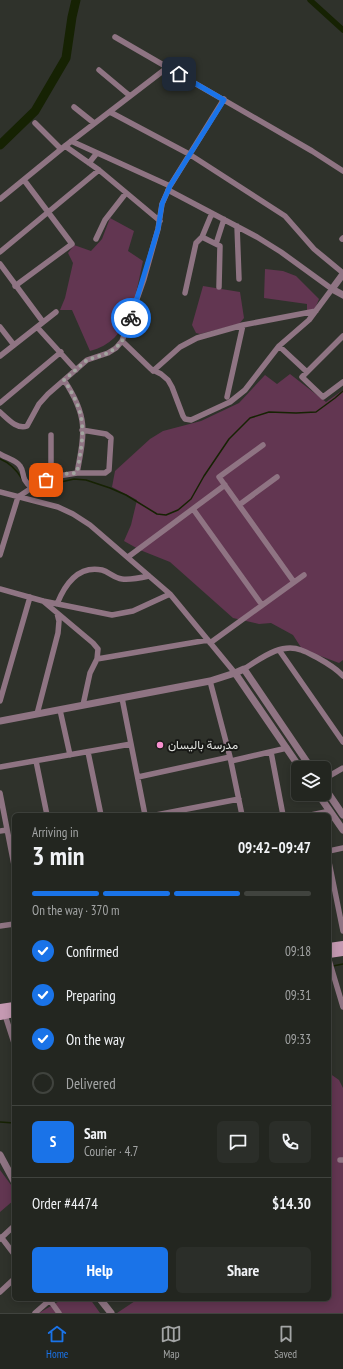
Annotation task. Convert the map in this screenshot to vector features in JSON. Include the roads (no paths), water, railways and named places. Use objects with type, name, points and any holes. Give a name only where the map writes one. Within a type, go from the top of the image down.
[{"type":"main road","points":[[331,947],[343,945]]},
{"type":"main road","points":[[331,954],[343,952]]},
{"type":"main road","points":[[2,1013],[12,1007]]},
{"type":"street","points":[[115,37],[343,171]]},
{"type":"street","points":[[0,199],[71,141],[168,67]]},
{"type":"street","points":[[99,70],[130,96]]},
{"type":"street","points":[[0,412],[11,422],[22,427],[26,427],[42,400],[64,380],[87,360],[112,351],[122,341],[144,279],[160,221],[162,204],[169,188],[189,154],[224,100]]},
{"type":"street","points":[[74,107],[94,123]]},
{"type":"street","points":[[110,112],[189,154],[285,216],[314,249],[343,273],[316,311],[304,325],[279,346],[249,386],[238,397],[191,420],[185,419],[183,416],[168,380],[161,374],[153,371],[122,341]]},
{"type":"street","points":[[35,124],[63,148],[99,170],[160,221]]},
{"type":"street","points":[[71,141],[169,188],[238,226],[281,252],[332,289],[343,295]]},
{"type":"street","points":[[89,163],[97,153]]},
{"type":"street","points":[[0,252],[99,170]]},
{"type":"street","points":[[15,286],[72,244],[24,180]]},
{"type":"street","points":[[96,239],[105,220],[126,193]]},
{"type":"street","points":[[185,293],[196,243],[202,236],[212,213]]},
{"type":"street","points":[[216,244],[224,219]]},
{"type":"street","points":[[238,226],[239,279]]},
{"type":"street","points":[[202,236],[220,246],[219,287]]},
{"type":"street","points":[[0,264],[43,322]]},
{"type":"street","points":[[153,371],[180,347],[191,340],[242,324],[316,311]]},
{"type":"street","points":[[0,356],[56,312]]},
{"type":"street","points":[[228,397],[242,324]]},
{"type":"street","points":[[0,327],[14,345]]},
{"type":"street","points":[[37,327],[76,370]]},
{"type":"street","points":[[343,336],[302,377],[323,397],[343,382]]},
{"type":"street","points":[[279,346],[307,372]]},
{"type":"street","points":[[0,403],[61,352]]},
{"type":"street","points":[[64,380],[79,406],[82,419],[81,451],[77,473]]},
{"type":"street","points":[[0,555],[18,497],[51,478],[64,474],[105,473],[109,470],[112,442],[110,436],[82,430]]},
{"type":"street","points":[[51,435],[51,478]]},
{"type":"street","points":[[263,446],[219,477],[294,582]]},
{"type":"street","points":[[0,454],[20,465],[24,480],[32,488]]},
{"type":"street","points":[[239,505],[277,477]]},
{"type":"street","points":[[128,557],[225,485]]},
{"type":"street","points":[[0,492],[58,507],[90,524],[170,594],[235,673],[295,761]]},
{"type":"street","points":[[193,509],[262,605]]},
{"type":"street","points":[[57,604],[64,588],[75,576],[82,572],[92,569],[104,570],[112,576],[121,579],[134,579],[150,576]]},
{"type":"street","points":[[97,659],[209,641],[304,575]]},
{"type":"street","points":[[0,589],[43,601],[112,615],[133,611],[170,594]]},
{"type":"street","points":[[0,701],[30,597]]},
{"type":"street","points":[[43,601],[93,643],[98,649],[97,659],[90,672],[83,705]]},
{"type":"street","points":[[37,714],[58,633],[59,621],[57,613]]},
{"type":"street","points":[[0,721],[210,681],[235,673],[279,650],[292,648],[301,650],[330,665],[343,676]]},
{"type":"street","points":[[279,650],[343,742]]},
{"type":"street","points":[[244,668],[305,761]]},
{"type":"street","points":[[210,681],[230,759],[242,813]]},
{"type":"street","points":[[122,698],[145,813]]},
{"type":"street","points":[[60,710],[70,755]]},
{"type":"street","points":[[0,767],[131,744]]},
{"type":"street","points":[[138,777],[287,748]]},
{"type":"street","points":[[88,752],[101,813]]},
{"type":"street","points":[[271,752],[283,813]]},
{"type":"street","points":[[36,761],[47,813]]},
{"type":"street","points":[[331,775],[343,768]]},
{"type":"street","points":[[0,793],[7,830],[12,842]]},
{"type":"street","points":[[331,797],[343,815]]},
{"type":"street","points":[[166,813],[239,799]]},
{"type":"street","points":[[323,801],[343,830]]},
{"type":"street","points":[[320,813],[330,811]]},
{"type":"street","points":[[0,831],[7,830]]},
{"type":"street","points":[[331,851],[343,848]]},
{"type":"street","points":[[331,872],[343,931]]},
{"type":"street","points":[[0,926],[12,924]]},
{"type":"street","points":[[331,968],[343,1007]]},
{"type":"street","points":[[2,1013],[12,1038]]},
{"type":"street","points":[[0,1155],[12,1177]]},
{"type":"street","points":[[12,1228],[1,1238],[12,1252]]},
{"type":"street","points":[[0,1292],[12,1281]]},
{"type":"street","points":[[35,1313],[48,1301]]},
{"type":"street","points":[[51,1301],[59,1313]]},
{"type":"street","points":[[102,1301],[111,1313]]},
{"type":"waterway","points":[[0,145],[35,111],[66,58],[76,0]]},
{"type":"waterway","points":[[310,0],[343,30]]},
{"type":"waterway","points":[[29,492],[35,494],[61,482],[74,479],[86,480],[126,495],[157,514],[166,515],[178,510],[191,499],[204,476],[229,439],[250,418],[269,412],[316,412],[343,391]]},
{"type":"waterway","points":[[0,459],[7,462],[22,479]]},
{"type":"waterway","points":[[333,966],[343,964]]},
{"type":"waterway","points":[[0,1122],[12,1123]]},
{"type":"place","name":"مدرسة بالیسان","points":[[160,745]]}]
